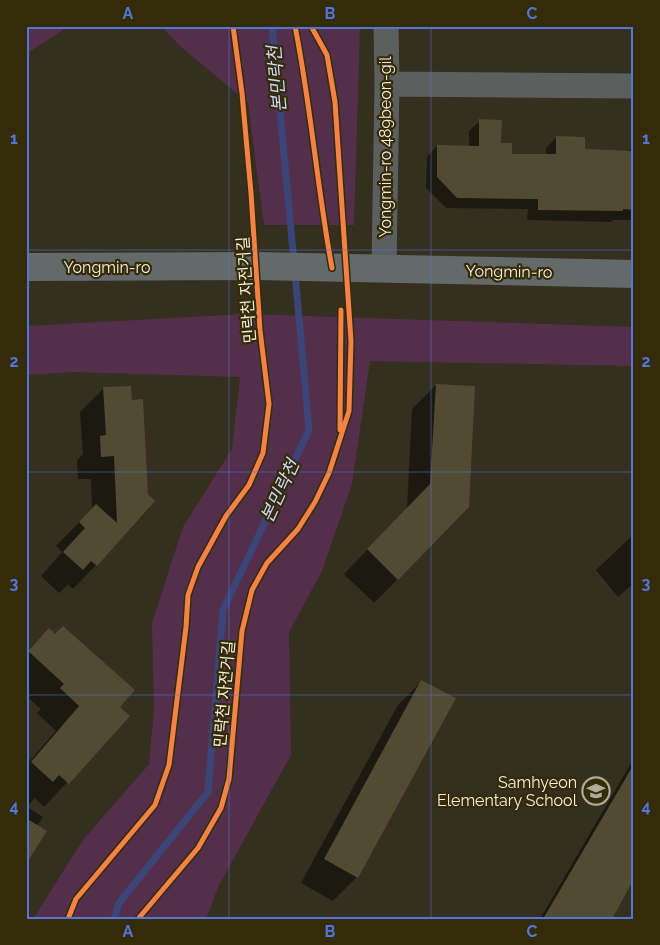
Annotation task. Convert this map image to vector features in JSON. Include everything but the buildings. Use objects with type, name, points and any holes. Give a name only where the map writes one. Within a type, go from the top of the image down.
[{"type":"street","name":"Yongmin-ro 489beon-gil","points":[[384,268],[386,26]]},
{"type":"street","points":[[387,84],[634,86]]},
{"type":"street","name":"Yongmin-ro","points":[[26,267],[218,266],[634,274]]},
{"type":"shaded area","points":[[26,26],[69,26],[26,54]]},
{"type":"shaded area","points":[[161,26],[360,26],[354,225],[264,225],[248,103],[180,46]]},
{"type":"shaded area","points":[[245,314],[634,327],[634,366],[370,361],[352,484],[322,571],[289,632],[291,755],[219,885],[206,919],[33,919],[83,840],[149,764],[154,710],[152,623],[183,527],[232,449],[240,377],[73,372],[26,375],[26,326]]},
{"type":"waterway","name":"본민락천","points":[[272,26],[294,262]]},
{"type":"waterway","name":"본민락천","points":[[114,919],[119,903],[208,792],[223,610],[309,430],[295,273]]},
{"type":"cycle path","name":"민락천 자전거길","points":[[68,919],[76,899],[155,805],[169,765],[186,627],[188,595],[198,567],[226,516],[249,485],[263,453],[269,404],[260,330],[242,93],[233,26]]},
{"type":"cycle path","points":[[295,26],[332,268]]},
{"type":"cycle path","name":"민락천 자전거길","points":[[138,919],[198,848],[221,808],[229,779],[242,631],[252,590],[267,563],[298,529],[315,502],[329,473],[349,411],[351,341],[335,102],[327,55],[311,26]]},
{"type":"cycle path","points":[[340,430],[341,310]]},
{"type":"place","name":"Samhyeon Elementary School","points":[[596,791]]}]
